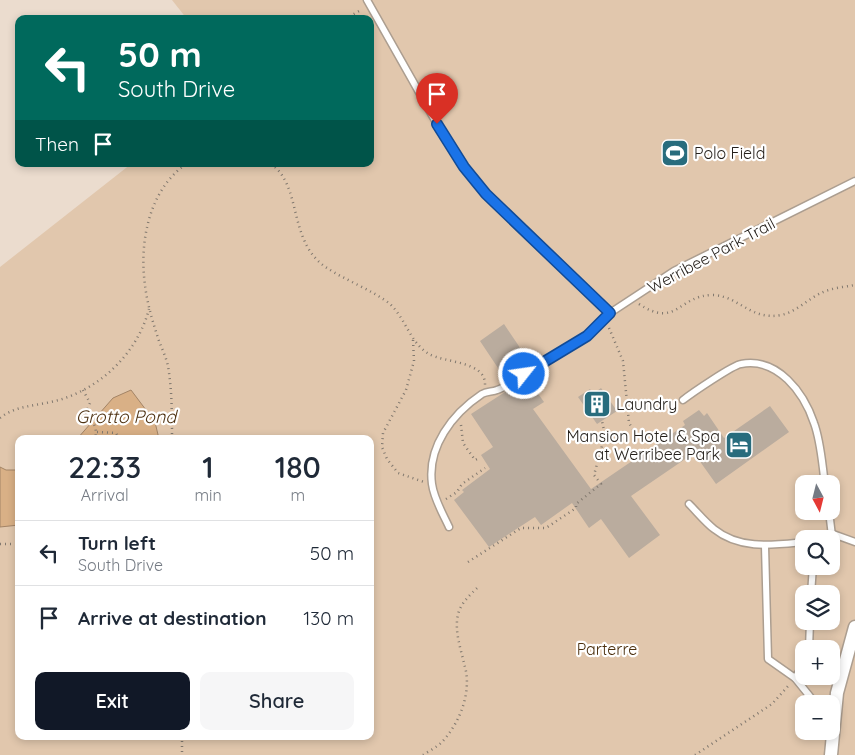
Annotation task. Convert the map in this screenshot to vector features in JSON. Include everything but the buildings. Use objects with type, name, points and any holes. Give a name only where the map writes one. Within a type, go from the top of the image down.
[{"type":"street","points":[[837,695],[855,627]]},
{"type":"street","points":[[831,740],[831,755]]},
{"type":"lane","points":[[368,3],[437,124],[470,174],[486,194],[610,313]]},
{"type":"lane","name":"Werribee Park Trail","points":[[524,374],[587,336],[610,313],[674,271],[855,180]]},
{"type":"lane","points":[[683,400],[740,364],[762,364],[784,374],[800,393],[815,424],[824,475]]},
{"type":"lane","points":[[449,527],[432,485],[431,466],[437,446],[446,428],[465,408],[485,392],[496,391],[517,378]]},
{"type":"lane","points":[[689,504],[714,530],[733,540],[766,546],[795,543]]},
{"type":"lane","points":[[840,538],[855,542]]},
{"type":"lane","points":[[766,546],[768,659],[795,678]]},
{"type":"lane","points":[[801,685],[809,695]]},
{"type":"path","points":[[351,15],[368,3]]},
{"type":"path","points":[[172,435],[171,386],[168,364],[145,285],[144,254],[146,229],[150,214],[168,180],[183,167]]},
{"type":"path","points":[[275,167],[284,175],[290,189],[296,218],[308,248],[324,267],[388,303],[405,322],[419,348],[431,356],[466,364],[477,369],[483,374],[486,381],[485,392]]},
{"type":"path","points":[[632,299],[648,310],[662,315],[671,313],[690,300],[713,295],[735,302],[754,313],[772,316],[784,314],[823,292],[855,285]]},
{"type":"path","points":[[0,418],[23,407],[53,401],[83,390],[112,372],[143,327],[150,307]]},
{"type":"path","points":[[604,320],[623,361],[629,423],[638,437]]},
{"type":"path","points":[[413,339],[415,350],[410,377],[400,404],[383,433],[382,447],[386,459],[398,473],[428,484]]},
{"type":"path","points":[[83,390],[90,403],[86,412],[93,421],[96,435]]},
{"type":"path","points":[[465,408],[461,426],[463,442],[475,460],[478,458]]},
{"type":"path","points":[[468,562],[521,528],[546,528],[576,508],[576,504],[601,484],[594,475],[605,435],[602,421]]},
{"type":"path","points":[[97,432],[116,433],[117,435]]},
{"type":"path","points":[[439,504],[485,468]]},
{"type":"path","points":[[0,544],[15,544]]},
{"type":"path","points":[[423,755],[440,744],[452,730],[460,713],[467,685],[466,670],[457,634],[457,621],[459,610],[466,599],[478,587]]},
{"type":"path","points":[[695,755],[772,704],[795,678]]},
{"type":"path","points":[[182,740],[182,755]]},
{"type":"green space","name":"Parterre","points":[[172,0],[855,0],[855,755],[0,755],[0,267],[127,167],[374,167],[374,15],[184,15]]},
{"type":"water","name":"Grotto Pond","points":[[131,390],[155,422],[158,435],[81,435],[113,398]]},
{"type":"water","points":[[0,467],[6,470],[15,470],[15,525],[0,527]]},
{"type":"place","name":"Polo Field","points":[[675,153]]},
{"type":"place","name":"Laundry","points":[[597,404]]},
{"type":"place","name":"Mansion Hotel & Spa at Werribee Park","points":[[739,445]]},
{"type":"route","points":[[437,124],[464,167],[486,194],[610,313],[587,336],[524,374]]}]
